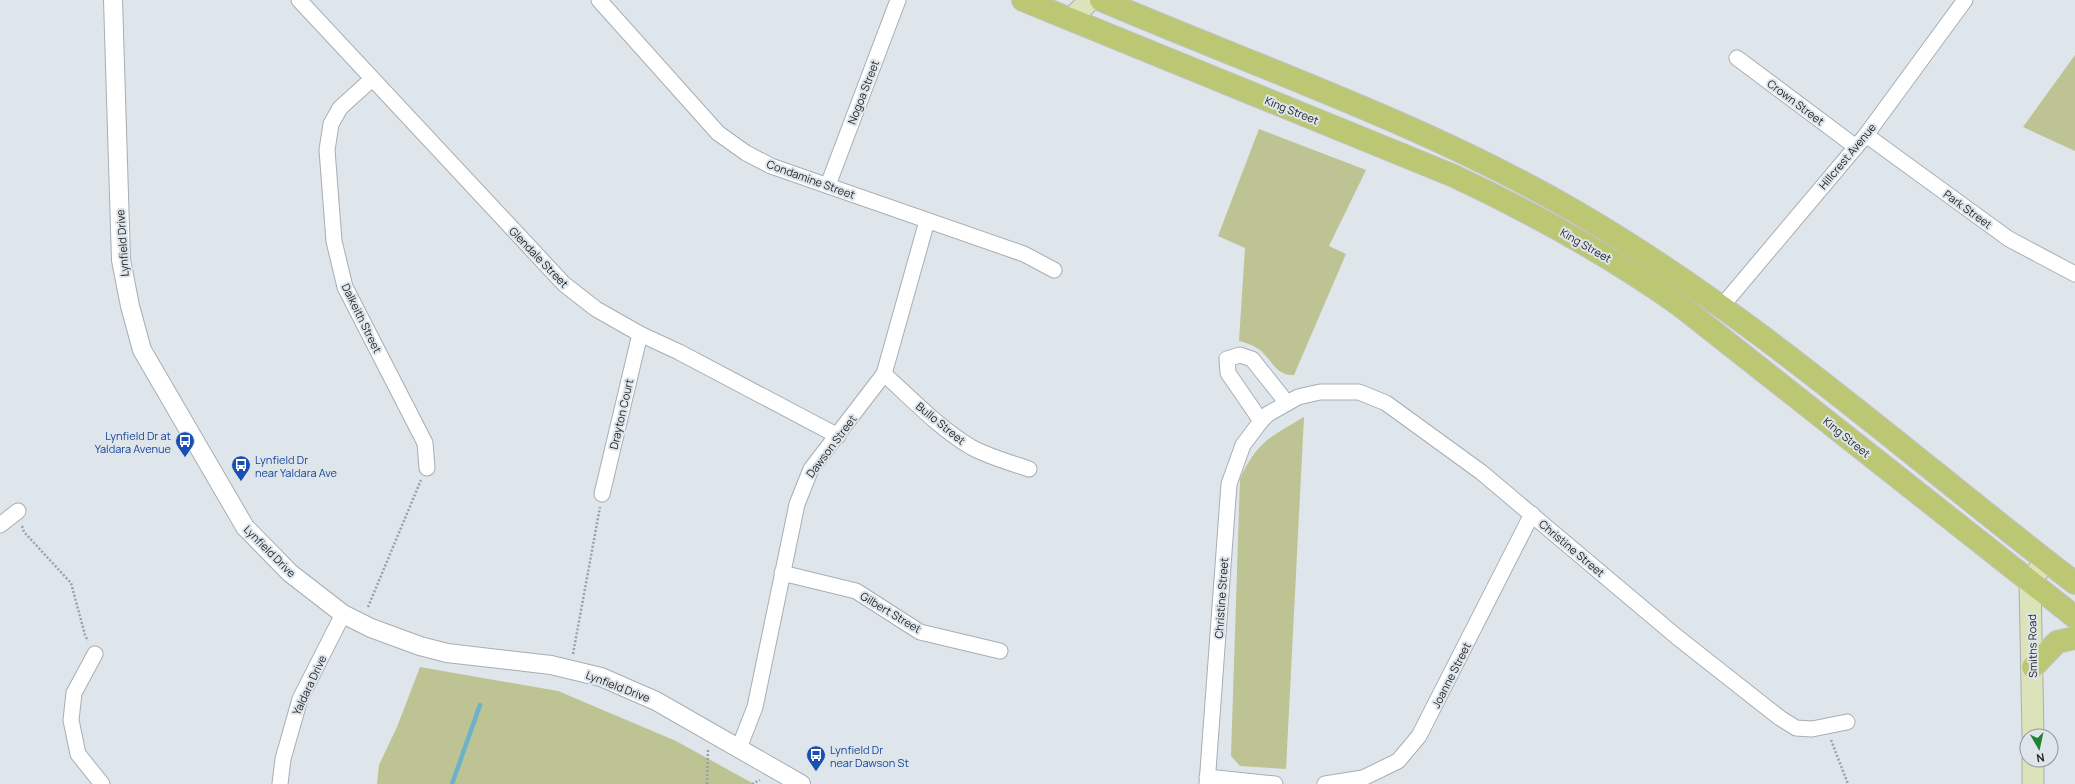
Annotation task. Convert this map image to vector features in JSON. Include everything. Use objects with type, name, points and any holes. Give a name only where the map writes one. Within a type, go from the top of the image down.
[{"type":"main road","name":"King Street","points":[[1023,0],[1454,176],[1523,209],[1583,242],[1633,272],[1687,310],[2075,617]]},
{"type":"main road","points":[[1071,19],[1090,0]]},
{"type":"main road","name":"King Street","points":[[1101,0],[1399,124],[1471,156],[1576,212],[1652,259],[1722,306],[2075,583]]},
{"type":"main road","points":[[2030,581],[2046,561]]},
{"type":"main road","name":"Smiths Road","points":[[2030,581],[2033,667],[2033,728]]},
{"type":"main road","points":[[2033,667],[2057,642],[2075,638]]},
{"type":"main road","points":[[2033,768],[2033,784]]},
{"type":"street","name":"Lynfield Drive","points":[[113,0],[121,260],[130,306],[142,350],[245,528],[290,573],[344,614],[396,638],[446,653],[571,668],[601,677],[656,701],[800,784]]},
{"type":"street","name":"Glendale Street","points":[[299,0],[564,284],[596,309],[640,334],[679,352],[838,436]]},
{"type":"street","name":"Condamine Street","points":[[598,0],[718,133],[746,153],[771,166],[1024,254],[1054,270]]},
{"type":"street","name":"Nogoa Street","points":[[828,185],[898,0]]},
{"type":"street","name":"Hillcrest Avenue","points":[[1722,306],[1866,135],[1965,0]]},
{"type":"street","name":"Crown Street","points":[[1736,58],[1856,147]]},
{"type":"street","name":"Dalkeith Street","points":[[372,79],[340,108],[331,124],[327,150],[334,241],[345,287],[425,443],[427,468]]},
{"type":"street","name":"Park Street","points":[[1866,135],[2009,239],[2075,274]]},
{"type":"street","name":"Dawson Street","points":[[739,748],[755,707],[797,504],[804,484],[811,469],[838,436],[884,374],[927,221]]},
{"type":"street","name":"Drayton Court","points":[[602,494],[640,334]]},
{"type":"street","points":[[1261,421],[1228,373],[1228,359],[1240,355],[1252,359],[1287,403]]},
{"type":"street","name":"Bullo Street","points":[[884,374],[959,439],[994,457],[1029,469]]},
{"type":"street","name":"Christine Street","points":[[1207,781],[1229,484],[1242,445],[1261,421],[1268,414],[1298,397],[1320,392],[1359,392],[1386,403],[1481,472],[1677,637],[1780,718],[1796,728],[1812,729],[1847,722]]},
{"type":"street","points":[[0,524],[18,511]]},
{"type":"street","name":"Joanne Street","points":[[1325,784],[1363,778],[1398,761],[1420,736],[1532,514]]},
{"type":"street","name":"Gilbert Street","points":[[782,573],[856,591],[920,632],[1000,651]]},
{"type":"street","name":"Yaldara Drive","points":[[280,784],[283,759],[300,699],[344,614]]},
{"type":"street","points":[[95,654],[74,693],[71,720],[78,754],[102,784]]},
{"type":"street","points":[[1207,781],[1275,784]]},
{"type":"path","points":[[368,607],[427,468]]},
{"type":"path","points":[[571,668],[602,494]]},
{"type":"path","points":[[18,511],[24,532],[71,583],[85,635],[95,654]]},
{"type":"path","points":[[1827,726],[1848,784]]},
{"type":"path","points":[[707,784],[707,754],[712,733]]},
{"type":"path","points":[[752,784],[760,780]]},
{"type":"green space","points":[[2075,55],[2075,151],[2023,127]]},
{"type":"green space","points":[[1259,129],[1366,170],[1329,246],[1346,254],[1294,375],[1288,375],[1278,370],[1260,350],[1250,344],[1239,341],[1245,248],[1218,236]]},
{"type":"green space","points":[[1304,417],[1286,769],[1240,766],[1231,756],[1240,479],[1252,457],[1259,448],[1273,436]]},
{"type":"green space","points":[[420,667],[558,691],[676,741],[754,784],[377,784],[379,765],[397,727]]},
{"type":"waterway","points":[[452,784],[480,705]]},
{"type":"place","name":"Lynfield Dr at Yaldara Avenue","points":[[185,458]]},
{"type":"place","name":"Lynfield Dr near Yaldara Ave","points":[[241,482]]},
{"type":"place","name":"Lynfield Dr near Dawson St","points":[[816,772]]}]
